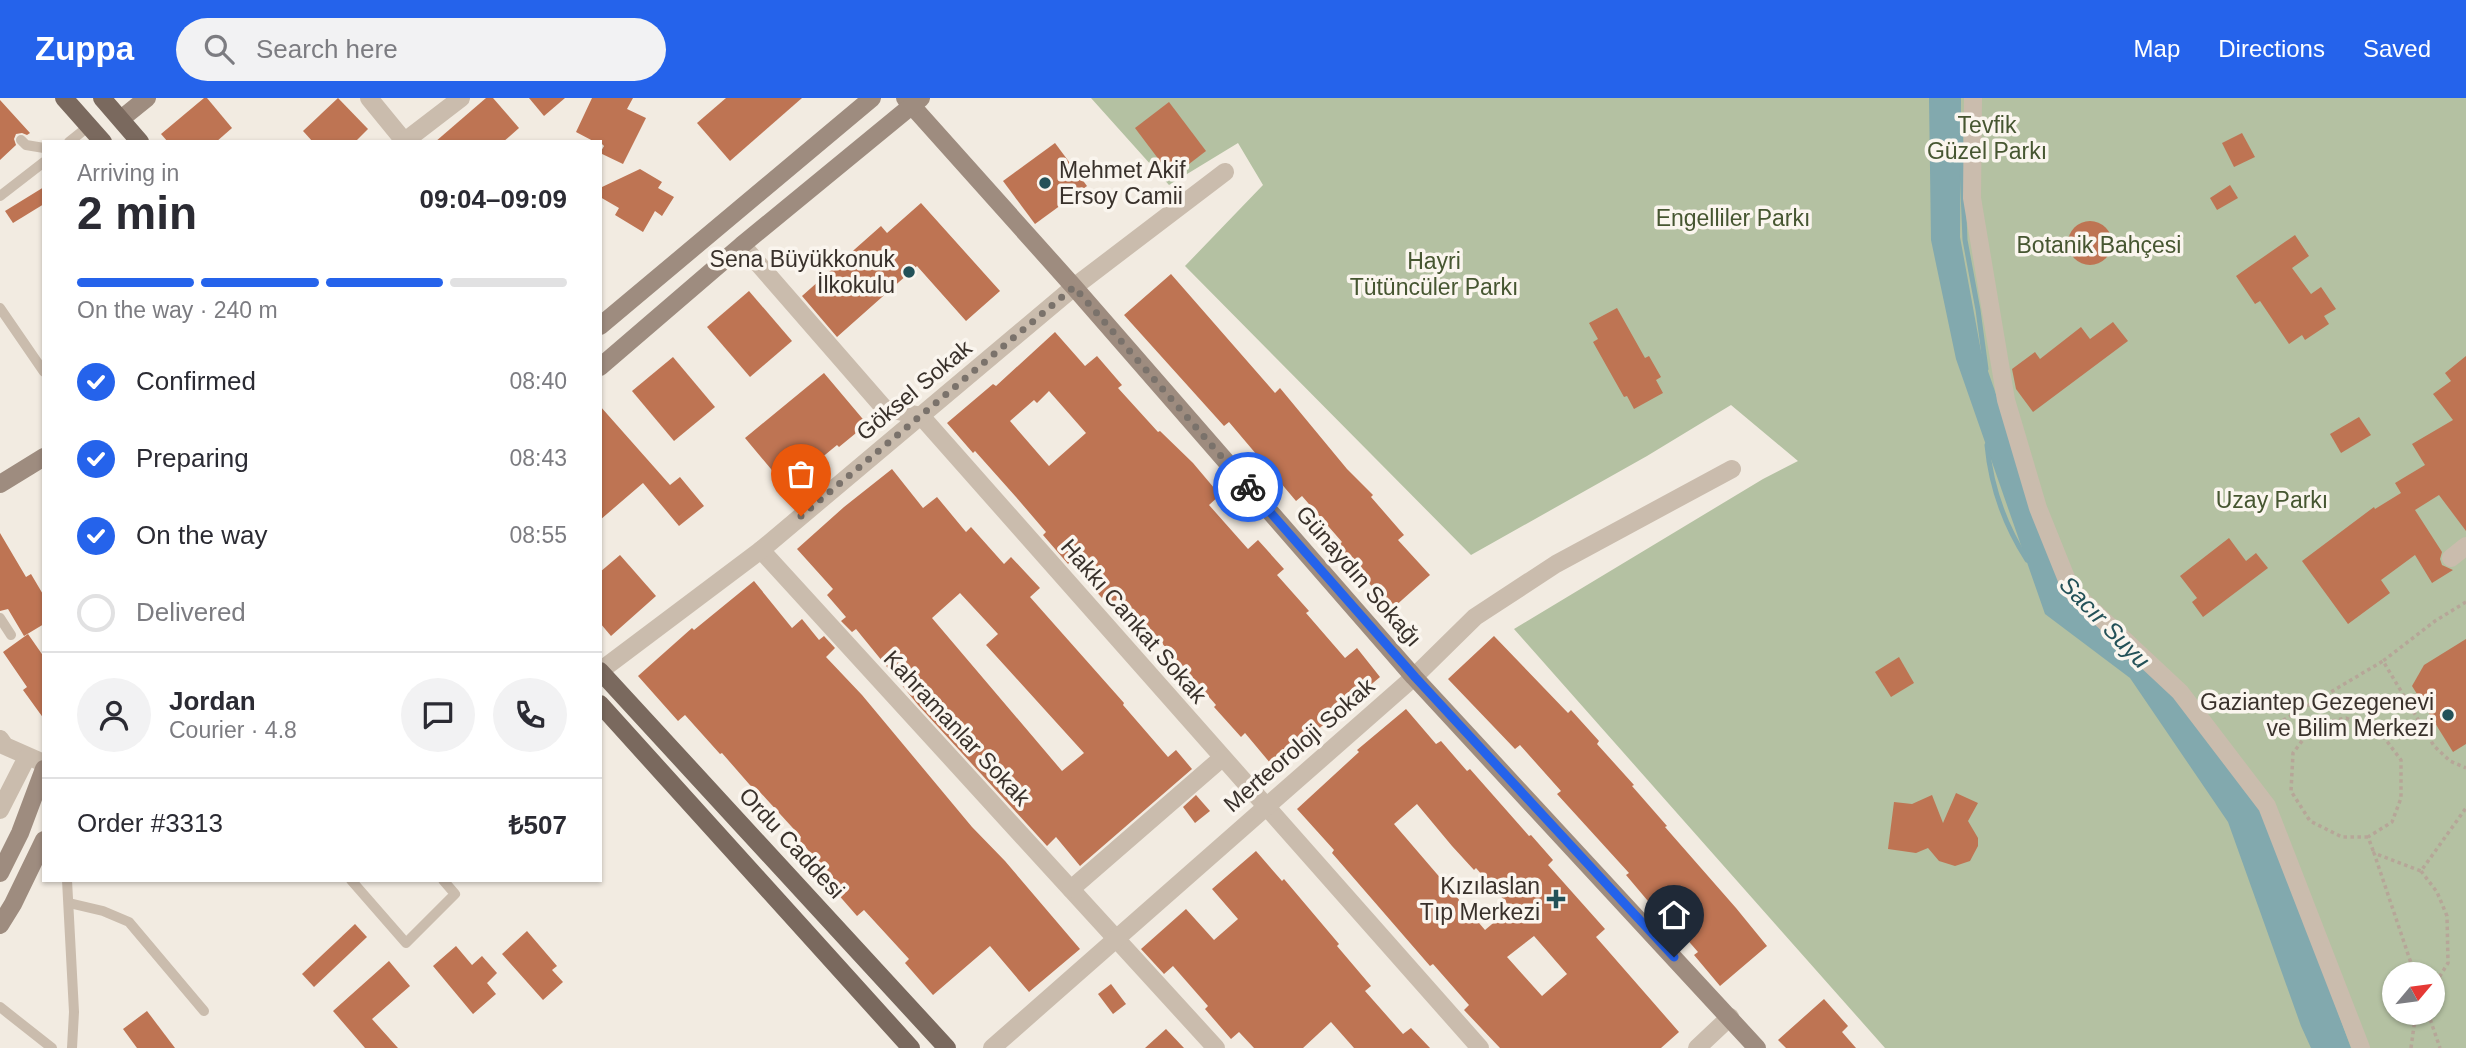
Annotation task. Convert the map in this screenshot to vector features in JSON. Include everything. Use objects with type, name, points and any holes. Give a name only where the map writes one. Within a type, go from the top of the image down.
[{"type":"main road","points":[[64,98],[101,140]]},
{"type":"main road","points":[[102,98],[138,140]]},
{"type":"main road","name":"Ordu Caddesi","points":[[602,673],[947,1048]]},
{"type":"main road","points":[[602,706],[911,1048]]},
{"type":"street","points":[[121,119],[147,98]]},
{"type":"street","points":[[369,98],[403,140]]},
{"type":"street","points":[[408,140],[461,98]]},
{"type":"street","points":[[602,324],[872,98]]},
{"type":"street","points":[[1973,98],[1972,198],[2006,400],[2038,508],[2071,590],[2180,692],[2267,806],[2361,1048]]},
{"type":"street","points":[[602,365],[912,101]]},
{"type":"street","name":"Günaydın Sokağı","points":[[912,101],[1415,677],[1757,1048]]},
{"type":"street","name":"Göksel Sokak","points":[[602,669],[761,550],[1074,287],[1225,172]]},
{"type":"street","points":[[743,245],[884,408],[921,416]]},
{"type":"street","name":"Hakkı Cankat Sokak","points":[[921,416],[1480,1048]]},
{"type":"street","points":[[0,484],[42,458]]},
{"type":"street","name":"Merteoroloji Sokak","points":[[992,1048],[1415,677],[1475,618],[1556,564],[1732,469]]},
{"type":"street","points":[[2451,558],[2466,546]]},
{"type":"street","name":"Kahramanlar Sokak","points":[[761,550],[1216,1048]]},
{"type":"street","points":[[0,810],[36,760],[2,745]]},
{"type":"street","points":[[1072,889],[1222,758]]},
{"type":"street","points":[[0,873],[20,833],[42,774]]},
{"type":"street","points":[[0,925],[42,844]]},
{"type":"street","points":[[1697,1048],[1730,1017]]},
{"type":"lane","points":[[72,140],[89,126]]},
{"type":"lane","points":[[21,140],[26,145],[42,148]]},
{"type":"lane","points":[[0,196],[42,164]]},
{"type":"lane","points":[[0,308],[42,369]]},
{"type":"lane","points":[[0,618],[11,635]]},
{"type":"lane","points":[[68,882],[74,1012],[72,1048]]},
{"type":"lane","points":[[353,882],[406,943],[455,894],[445,882]]},
{"type":"lane","points":[[69,903],[103,911],[129,922],[204,1011]]},
{"type":"lane","points":[[0,1007],[52,1048]]},
{"type":"path","points":[[2265,731],[2383,661],[2435,621],[2466,602]]},
{"type":"path","points":[[2383,661],[2434,746],[2450,761],[2466,768]]},
{"type":"path","points":[[2346,718],[2379,732],[2401,760],[2401,798],[2392,822],[2368,837],[2342,837],[2310,821],[2291,791],[2293,753],[2314,725],[2346,718]]},
{"type":"path","points":[[2421,871],[2466,808]]},
{"type":"path","points":[[2368,837],[2411,962]]},
{"type":"path","points":[[2374,853],[2421,871],[2437,892],[2447,916],[2448,963],[2445,968]]},
{"type":"path","points":[[2411,1048],[2414,1026]]},
{"type":"path","points":[[2432,1026],[2440,1048]]},
{"type":"green space","points":[[1091,98],[2466,98],[2466,1048],[1885,1048],[1514,629],[1763,479],[1798,461],[1731,405],[1647,456],[1471,555],[1185,266],[1263,185],[1238,143],[1169,185]]},
{"type":"water","points":[[1929,98],[1961,98],[1960,237],[1981,351],[2066,596],[2153,664],[2264,809],[2351,1048],[2311,1048],[2228,822],[2130,678],[2045,614],[1956,359],[1931,240]]},
{"type":"building","points":[[204,98],[207,98],[232,128],[218,140],[166,140],[161,134]]},
{"type":"building","points":[[338,98],[368,129],[357,140],[311,140],[303,131]]},
{"type":"building","points":[[486,98],[493,98],[519,128],[505,140],[437,140]]},
{"type":"building","points":[[529,98],[565,98],[544,116]]},
{"type":"building","points":[[592,98],[633,98],[627,109],[646,118],[623,164],[602,154],[602,140],[591,140],[576,132]]},
{"type":"building","points":[[726,98],[802,98],[730,161],[697,123]]},
{"type":"building","points":[[0,100],[30,133],[16,134],[16,145],[0,160]]},
{"type":"building","points":[[1169,102],[1206,151],[1172,177],[1135,128]]},
{"type":"building","points":[[2242,133],[2255,157],[2234,167],[2222,143]]},
{"type":"building","name":"Mehmet Akif Ersoy Camii","points":[[1055,143],[1087,186],[1035,224],[1003,181]]},
{"type":"building","points":[[640,169],[662,182],[658,188],[674,197],[662,216],[655,211],[643,232],[615,215],[619,208],[602,198],[602,187]]},
{"type":"building","points":[[2230,185],[2238,198],[2217,210],[2210,198]]},
{"type":"building","points":[[42,188],[42,205],[13,223],[5,211]]},
{"type":"building","points":[[921,203],[1000,291],[966,321],[917,266],[837,337],[802,296],[881,226],[887,233]]},
{"type":"building","points":[[2090,221],[2099,222],[2106,227],[2111,234],[2111,252],[2106,259],[2099,264],[2090,265],[2081,264],[2074,259],[2069,252],[2068,243],[2069,234],[2074,227],[2081,222]]},
{"type":"building","points":[[2295,235],[2309,256],[2292,268],[2311,294],[2321,287],[2336,309],[2324,316],[2329,324],[2305,340],[2302,335],[2289,344],[2260,301],[2255,304],[2236,276]]},
{"type":"building","points":[[1171,274],[1275,393],[1280,388],[1404,535],[1398,540],[1430,575],[1393,608],[1335,548],[1342,542],[1302,496],[1296,501],[1229,422],[1224,426],[1124,315]]},
{"type":"building","points":[[749,291],[792,341],[750,377],[707,327]]},
{"type":"building","points":[[1617,308],[1645,358],[1649,356],[1661,377],[1656,380],[1663,393],[1634,409],[1627,396],[1624,397],[1593,342],[1598,339],[1589,323]]},
{"type":"building","points":[[2113,322],[2128,341],[2033,412],[2016,389],[2012,369],[2035,352],[2040,359],[2081,327],[2090,339]]},
{"type":"building","points":[[1055,332],[1085,366],[1097,356],[1122,385],[1118,388],[1158,432],[1193,463],[1220,495],[1209,505],[1248,549],[1258,540],[1284,569],[1277,575],[1345,658],[1357,648],[1380,677],[1316,731],[1318,734],[1276,770],[1245,733],[1241,737],[1214,707],[1216,705],[1147,626],[1140,633],[1105,594],[1102,598],[1070,562],[1068,564],[1043,535],[1046,532],[1016,497],[947,423],[993,384],[996,386]],"holes":[[[1049,391],[1086,433],[1049,466],[1010,421],[1034,400],[1037,403]]]},
{"type":"building","points":[[2466,356],[2466,531],[2439,495],[2415,510],[2442,552],[2442,565],[2453,570],[2432,583],[2415,555],[2381,580],[2390,593],[2348,624],[2302,561],[2374,507],[2375,509],[2401,493],[2395,483],[2425,465],[2412,444],[2453,420],[2433,394],[2451,381],[2445,373]]},
{"type":"building","points":[[673,357],[715,407],[674,441],[632,391]]},
{"type":"building","points":[[824,373],[867,424],[786,487],[745,438]]},
{"type":"building","points":[[602,408],[670,485],[680,477],[704,506],[679,526],[643,483],[602,518]]},
{"type":"building","points":[[2359,417],[2371,435],[2341,453],[2330,434]]},
{"type":"building","points":[[892,469],[923,508],[937,497],[966,532],[971,527],[1004,564],[1011,557],[1040,588],[1030,597],[1168,757],[1176,750],[1192,769],[1080,866],[1056,837],[1047,846],[918,705],[856,629],[852,632],[841,621],[846,617],[827,595],[833,589],[797,549]],"holes":[[[960,593],[998,634],[986,645],[1084,753],[1062,771],[932,618]]]},
{"type":"building","points":[[0,533],[26,577],[31,574],[42,593],[42,625],[24,636],[8,609],[0,611]]},
{"type":"building","points":[[2229,538],[2246,561],[2256,553],[2268,568],[2203,617],[2192,602],[2197,598],[2180,576]]},
{"type":"building","points":[[620,555],[656,596],[611,636],[602,625],[602,570]]},
{"type":"building","points":[[754,581],[792,628],[802,619],[819,640],[824,636],[835,648],[826,657],[862,695],[972,827],[1005,861],[1080,949],[1029,992],[990,946],[933,995],[905,963],[909,959],[864,910],[857,916],[829,884],[834,879],[799,840],[801,837],[758,790],[756,792],[685,715],[678,721],[638,676],[692,628],[694,630]]},
{"type":"building","points":[[28,634],[42,654],[42,716],[23,690],[27,687],[3,652]]},
{"type":"building","points":[[1494,636],[1568,713],[1571,710],[1599,741],[1597,744],[1634,785],[1632,786],[1667,826],[1665,827],[1767,946],[1720,986],[1694,955],[1698,952],[1656,904],[1653,907],[1626,875],[1629,873],[1557,794],[1561,791],[1520,745],[1515,749],[1448,679]]},
{"type":"building","name":"Gaziantep Gezegenevi ve Bilim Merkezi","points":[[2466,639],[2466,744],[2453,752],[2412,686],[2424,665]]},
{"type":"building","points":[[1899,657],[1914,683],[1891,697],[1875,672]]},
{"type":"building","points":[[1406,709],[1436,744],[1441,741],[1467,771],[1470,769],[1553,860],[1548,865],[1605,929],[1596,937],[1679,1032],[1661,1048],[1500,1048],[1464,1010],[1469,1005],[1433,964],[1430,966],[1297,809],[1359,752],[1357,750]],"holes":[[[1417,804],[1452,846],[1474,870],[1476,868],[1511,908],[1485,930],[1394,824]],[[1534,936],[1567,974],[1542,996],[1507,957]]]},
{"type":"building","points":[[1956,793],[1978,803],[1968,821],[1978,838],[1978,846],[1970,861],[1955,866],[1939,861],[1928,848],[1916,853],[1888,849],[1894,802],[1912,804],[1932,795],[1943,823]]},
{"type":"building","points":[[1196,795],[1210,811],[1195,823],[1183,807]]},
{"type":"building","points":[[1256,851],[1282,881],[1284,879],[1339,944],[1337,946],[1371,986],[1365,991],[1403,1034],[1411,1028],[1430,1048],[1354,1048],[1331,1022],[1303,1048],[1254,1048],[1239,1032],[1231,1039],[1205,1009],[1208,1006],[1173,966],[1164,974],[1141,949],[1186,909],[1214,940],[1238,919],[1212,889]]},
{"type":"building","points":[[355,924],[367,937],[314,987],[302,974]]},
{"type":"building","points":[[527,931],[557,966],[552,970],[563,982],[543,1000],[502,954]]},
{"type":"building","points":[[456,946],[472,965],[482,956],[497,973],[487,983],[496,994],[473,1014],[433,966]]},
{"type":"building","points":[[389,961],[410,986],[372,1019],[398,1048],[365,1048],[333,1011]]},
{"type":"building","points":[[1111,984],[1126,1004],[1113,1014],[1098,994]]},
{"type":"building","points":[[1824,999],[1848,1026],[1842,1032],[1856,1048],[1786,1048],[1778,1040]]},
{"type":"building","points":[[147,1011],[175,1048],[137,1048],[123,1029]]},
{"type":"building","points":[[1166,1029],[1184,1048],[1145,1048]]},
{"type":"waterway","name":"Sacır Suyu","points":[[1960,118],[1965,240],[1986,369]]},
{"type":"waterway","name":"Sacır Suyu","points":[[1987,445],[2000,505],[2027,560]]},
{"type":"way so far","points":[[801,516],[1074,287],[1248,487]]},
{"type":"place","name":"Mehmet Akif Ersoy Camii","points":[[1045,183]]},
{"type":"place","name":"Sena Büyükkonuk İlkokulu","points":[[909,272]]},
{"type":"place","name":"Gaziantep Gezegenevi ve Bilim Merkezi","points":[[2448,715]]},
{"type":"place","name":"Kızılaslan Tıp Merkezi","points":[[1556,899]]},
{"type":"route","points":[[1248,487],[1415,677],[1674,957]]},
{"type":"park label","name":"Tevfik Güzel Parkı","points":[[1987,138]]},
{"type":"park label","name":"Engelliler Parkı","points":[[1733,218]]},
{"type":"park label","name":"Botanik Bahçesi","points":[[2099,245]]},
{"type":"park label","name":"Hayri Tütüncüler Parkı","points":[[1434,274]]},
{"type":"park label","name":"Uzay Parkı","points":[[2272,500]]}]
